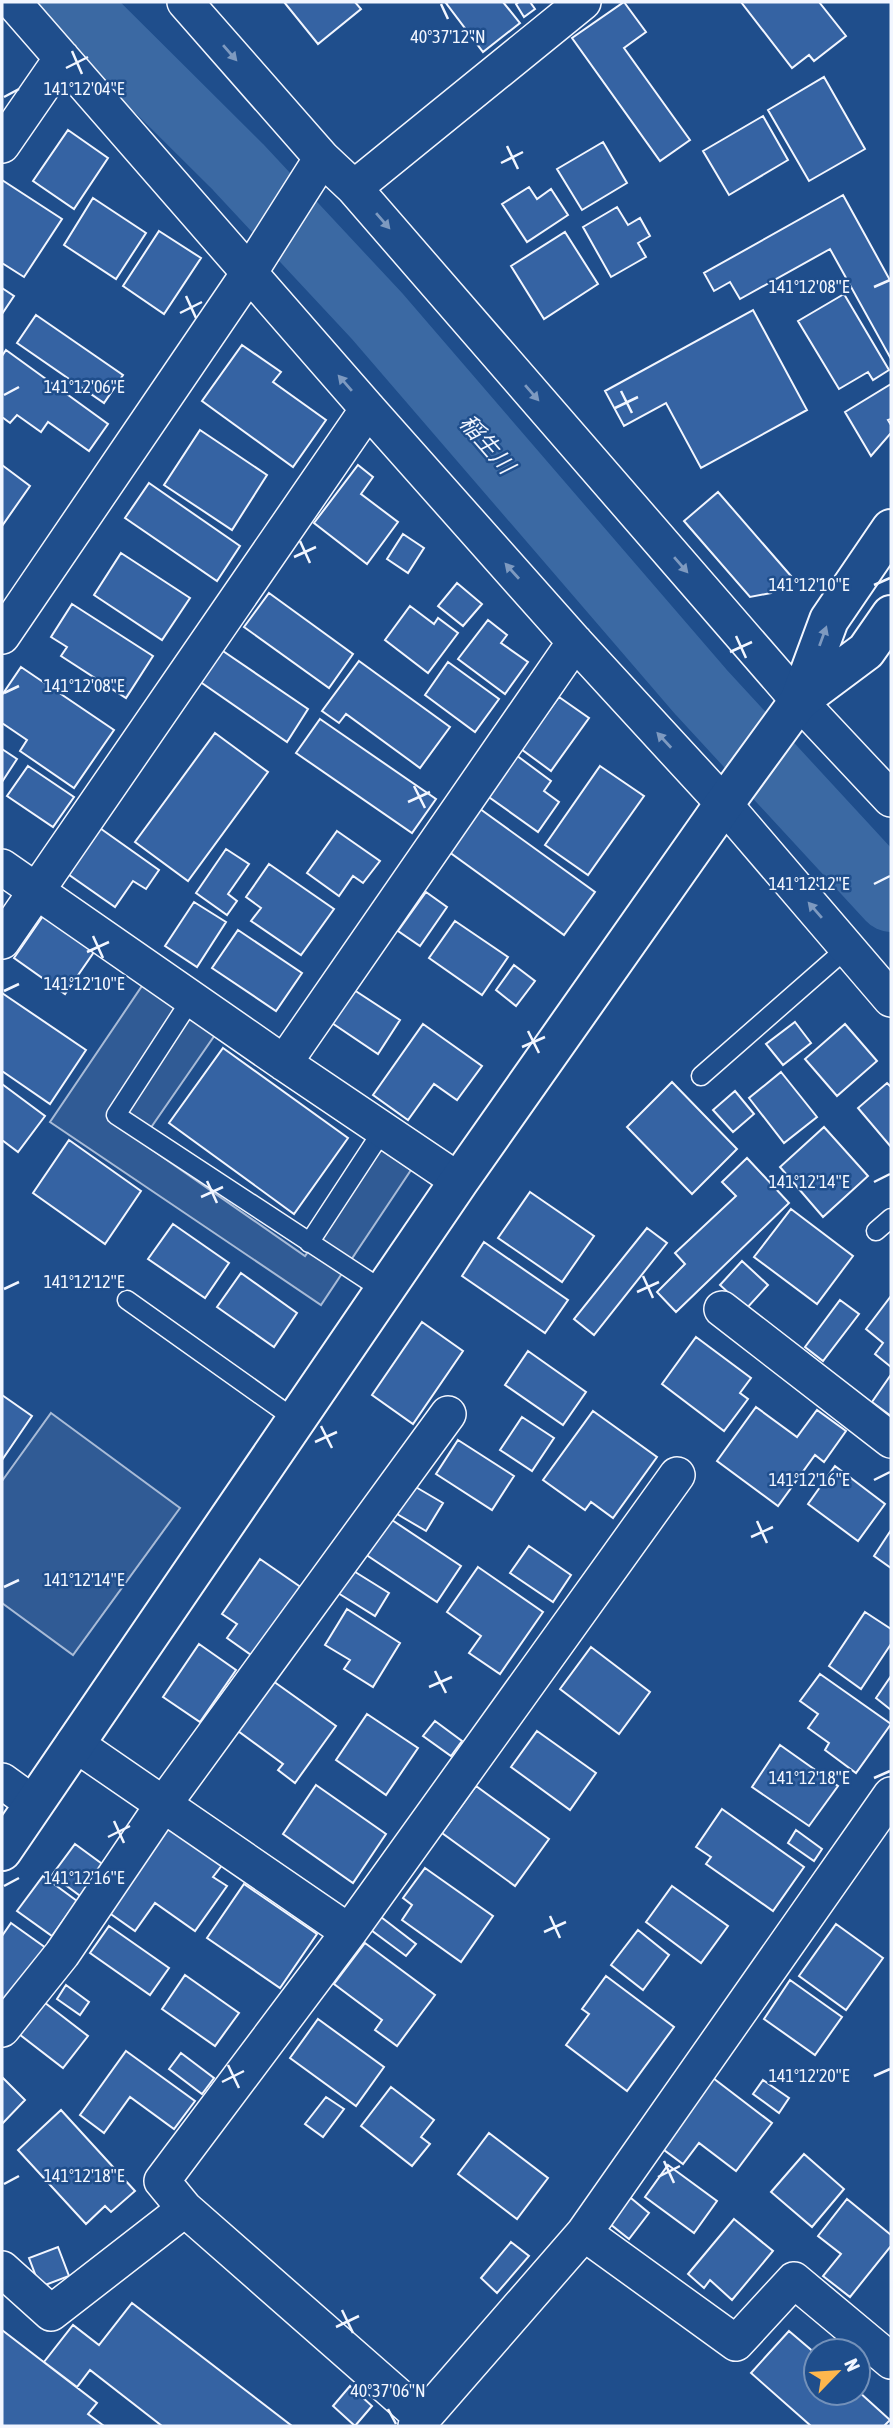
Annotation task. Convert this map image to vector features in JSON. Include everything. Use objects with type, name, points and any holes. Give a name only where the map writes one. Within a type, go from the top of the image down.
[{"type":"street","points":[[13,2],[62,58],[257,261],[368,409],[575,642],[731,795],[847,948],[891,999]]},
{"type":"street","points":[[185,2],[314,170],[354,188],[792,710],[891,799]]},
{"type":"street","points":[[354,188],[583,2]]},
{"type":"street","points":[[2,145],[62,58]]},
{"type":"street","points":[[2,636],[257,261],[314,170]]},
{"type":"street","points":[[2,941],[368,409]]},
{"type":"street","points":[[2,1852],[459,1181],[792,710],[829,620],[891,529]]},
{"type":"street","points":[[792,710],[866,651],[891,615]]},
{"type":"street","points":[[284,1063],[575,642]]},
{"type":"street","points":[[2,867],[459,1181]]},
{"type":"street","points":[[722,1309],[891,1440]]},
{"type":"street","points":[[2,2029],[62,1954],[163,1805],[448,1414]]},
{"type":"street","points":[[677,1475],[349,1932],[162,2181],[185,2209],[419,2422],[584,2233],[891,1795]]},
{"type":"street","points":[[74,1743],[349,1932]]},
{"type":"street","points":[[2,1780],[34,1804]]},
{"type":"street","points":[[2,2269],[51,2313],[185,2209]]},
{"type":"street","points":[[584,2233],[736,2343],[794,2280],[891,2361]]},
{"type":"lane","points":[[701,1076],[847,948]]},
{"type":"lane","points":[[192,998],[116,1115],[384,1292]]},
{"type":"lane","points":[[309,1243],[383,1130]]},
{"type":"lane","points":[[876,1231],[891,1217]]},
{"type":"lane","points":[[127,1300],[296,1420]]},
{"type":"shaded area","points":[[144,983],[217,1032],[141,1142],[305,1256],[380,1149],[411,1170],[321,1305],[50,1122]]},
{"type":"shaded area","points":[[51,1413],[180,1508],[73,1655],[2,1603],[2,1481]]},
{"type":"building","points":[[284,2],[355,2],[361,9],[318,44]]},
{"type":"building","points":[[503,2],[520,23],[483,52],[446,3]]},
{"type":"building","points":[[530,2],[535,9],[524,17],[516,4]]},
{"type":"building","points":[[624,2],[646,32],[624,48],[690,140],[660,161],[572,38]]},
{"type":"building","points":[[741,2],[819,2],[846,36],[814,61],[809,55],[792,68]]},
{"type":"building","points":[[824,77],[865,149],[809,181],[768,110]]},
{"type":"building","points":[[763,116],[788,160],[729,195],[703,151]]},
{"type":"building","points":[[68,130],[108,158],[74,209],[33,181]]},
{"type":"building","points":[[603,142],[627,183],[582,210],[557,169]]},
{"type":"building","points":[[2,180],[62,219],[24,277],[2,263]]},
{"type":"building","points":[[529,187],[537,199],[551,189],[568,215],[527,242],[502,204]]},
{"type":"building","points":[[843,195],[891,282],[891,359],[830,249],[740,299],[730,282],[714,291],[704,273]]},
{"type":"building","points":[[93,198],[146,233],[116,279],[64,245]]},
{"type":"building","points":[[617,207],[628,225],[640,218],[650,236],[638,243],[646,257],[611,277],[583,227]]},
{"type":"building","points":[[159,231],[201,258],[164,314],[123,286]]},
{"type":"building","points":[[565,232],[598,284],[544,319],[511,266]]},
{"type":"building","points":[[2,288],[14,296],[2,314]]},
{"type":"building","points":[[844,294],[889,370],[873,380],[868,372],[839,389],[798,321]]},
{"type":"building","points":[[753,310],[807,410],[701,468],[666,403],[624,426],[605,391]]},
{"type":"building","points":[[36,315],[123,375],[104,403],[17,343]]},
{"type":"building","points":[[242,345],[281,372],[273,382],[326,420],[293,467],[202,401]]},
{"type":"building","points":[[6,350],[108,424],[89,451],[48,422],[41,432],[17,415],[10,423],[2,417],[2,356]]},
{"type":"building","points":[[891,384],[891,419],[888,420],[891,433],[871,456],[845,412]]},
{"type":"building","points":[[200,430],[267,475],[232,530],[164,485]]},
{"type":"building","points":[[2,465],[30,486],[2,526]]},
{"type":"building","points":[[358,465],[373,477],[361,494],[398,522],[367,564],[314,523]]},
{"type":"building","points":[[149,483],[240,546],[217,581],[125,518]]},
{"type":"building","points":[[718,492],[791,576],[771,593],[750,597],[684,521]]},
{"type":"building","points":[[403,534],[424,548],[408,573],[387,559]]},
{"type":"building","points":[[121,553],[190,598],[162,640],[94,595]]},
{"type":"building","points":[[457,583],[482,604],[463,626],[438,606]]},
{"type":"building","points":[[269,593],[353,654],[329,688],[244,627]]},
{"type":"building","points":[[72,604],[153,656],[126,698],[61,656],[67,647],[51,637]]},
{"type":"building","points":[[410,606],[434,624],[438,618],[458,633],[428,673],[385,640]]},
{"type":"building","points":[[488,620],[507,635],[501,643],[528,662],[505,694],[458,659]]},
{"type":"building","points":[[220,649],[308,709],[287,742],[199,681]]},
{"type":"building","points":[[359,661],[450,727],[420,768],[346,714],[339,723],[322,711]]},
{"type":"building","points":[[448,662],[499,699],[475,732],[425,695]]},
{"type":"building","points":[[21,667],[114,730],[74,788],[20,751],[27,740],[2,723],[2,695]]},
{"type":"building","points":[[559,697],[589,718],[551,771],[521,749]]},
{"type":"building","points":[[320,719],[436,799],[412,833],[296,753]]},
{"type":"building","points":[[215,733],[268,772],[188,881],[135,842]]},
{"type":"building","points":[[2,749],[17,759],[2,782]]},
{"type":"building","points":[[516,755],[551,781],[544,791],[559,802],[538,832],[486,795]]},
{"type":"building","points":[[28,766],[74,797],[53,827],[7,796]]},
{"type":"building","points":[[600,766],[644,796],[588,875],[545,845]]},
{"type":"building","points":[[476,806],[595,892],[564,935],[445,849]]},
{"type":"building","points":[[97,826],[159,870],[146,889],[133,881],[115,907],[65,872]]},
{"type":"building","points":[[337,831],[380,861],[363,883],[353,876],[339,896],[307,873]]},
{"type":"building","points":[[226,849],[249,864],[228,894],[237,901],[227,915],[196,893]]},
{"type":"building","points":[[269,864],[334,909],[301,955],[251,921],[261,908],[246,897]]},
{"type":"building","points":[[426,892],[447,907],[420,946],[398,931]]},
{"type":"building","points":[[194,902],[226,922],[197,967],[165,946]]},
{"type":"building","points":[[43,916],[94,952],[65,994],[14,958]]},
{"type":"building","points":[[455,921],[508,957],[482,995],[429,958]]},
{"type":"building","points":[[238,930],[302,973],[276,1011],[212,968]]},
{"type":"building","points":[[514,965],[535,981],[516,1006],[496,990]]},
{"type":"building","points":[[348,986],[400,1020],[378,1054],[326,1019]]},
{"type":"building","points":[[2,993],[86,1050],[50,1104],[2,1071]]},
{"type":"building","points":[[795,1022],[811,1043],[783,1065],[766,1044]]},
{"type":"building","points":[[423,1024],[482,1066],[457,1100],[434,1084],[408,1120],[373,1095]]},
{"type":"building","points":[[845,1024],[877,1061],[837,1096],[805,1059]]},
{"type":"building","points":[[223,1048],[348,1138],[294,1214],[169,1123]]},
{"type":"building","points":[[781,1072],[817,1117],[784,1143],[749,1098]]},
{"type":"building","points":[[672,1082],[737,1149],[692,1194],[627,1127]]},
{"type":"building","points":[[887,1083],[891,1087],[891,1147],[858,1108]]},
{"type":"building","points":[[2,1084],[45,1116],[18,1152],[2,1140]]},
{"type":"building","points":[[735,1091],[754,1114],[733,1132],[713,1110]]},
{"type":"building","points":[[824,1127],[868,1176],[823,1217],[780,1167]]},
{"type":"building","points":[[69,1140],[141,1191],[105,1244],[33,1193]]},
{"type":"building","points":[[747,1158],[789,1203],[676,1312],[657,1292],[685,1264],[675,1253],[736,1196],[722,1182]]},
{"type":"building","points":[[530,1192],[594,1236],[562,1282],[498,1238]]},
{"type":"building","points":[[791,1209],[853,1256],[817,1304],[754,1257]]},
{"type":"building","points":[[173,1224],[229,1263],[205,1298],[148,1259]]},
{"type":"building","points":[[647,1228],[667,1243],[594,1335],[574,1319]]},
{"type":"building","points":[[484,1242],[568,1300],[545,1333],[462,1276]]},
{"type":"building","points":[[742,1261],[768,1285],[746,1309],[720,1285]]},
{"type":"building","points":[[241,1273],[297,1313],[274,1347],[217,1307]]},
{"type":"building","points":[[891,1296],[891,1367],[875,1354],[883,1343],[866,1329]]},
{"type":"building","points":[[840,1300],[859,1314],[823,1361],[805,1347]]},
{"type":"building","points":[[422,1322],[463,1351],[413,1424],[372,1395]]},
{"type":"building","points":[[696,1337],[751,1378],[740,1393],[748,1399],[724,1431],[662,1384]]},
{"type":"building","points":[[528,1351],[586,1392],[563,1425],[505,1385]]},
{"type":"building","points":[[891,1377],[891,1416],[872,1402]]},
{"type":"building","points":[[2,1395],[32,1416],[2,1460]]},
{"type":"building","points":[[756,1407],[797,1437],[817,1410],[846,1431],[824,1462],[815,1455],[778,1506],[717,1461]]},
{"type":"building","points":[[593,1411],[657,1457],[613,1518],[591,1502],[585,1510],[543,1480]]},
{"type":"building","points":[[522,1417],[554,1438],[532,1471],[500,1450]]},
{"type":"building","points":[[458,1440],[514,1476],[492,1510],[436,1474]]},
{"type":"building","points":[[835,1466],[885,1504],[858,1541],[808,1504]]},
{"type":"building","points":[[414,1486],[443,1503],[426,1531],[397,1514]]},
{"type":"building","points":[[389,1518],[461,1566],[437,1602],[365,1554]]},
{"type":"building","points":[[891,1530],[891,1568],[874,1556]]},
{"type":"building","points":[[529,1546],[571,1575],[553,1602],[510,1573]]},
{"type":"building","points":[[260,1559],[302,1588],[254,1657],[227,1638],[237,1624],[222,1614]]},
{"type":"building","points":[[478,1567],[543,1612],[500,1674],[469,1653],[481,1636],[447,1612]]},
{"type":"building","points":[[352,1570],[389,1593],[375,1616],[338,1593]]},
{"type":"building","points":[[347,1609],[400,1643],[373,1687],[344,1669],[350,1660],[325,1645]]},
{"type":"building","points":[[865,1612],[891,1629],[891,1644],[861,1689],[829,1666]]},
{"type":"building","points":[[199,1644],[236,1670],[200,1722],[163,1697]]},
{"type":"building","points":[[591,1647],[650,1692],[619,1734],[560,1689]]},
{"type":"building","points":[[820,1674],[891,1724],[856,1773],[825,1750],[829,1743],[808,1728],[818,1714],[800,1701]]},
{"type":"building","points":[[891,1676],[891,1710],[876,1698]]},
{"type":"building","points":[[273,1681],[336,1726],[295,1783],[278,1770],[283,1764],[238,1731]]},
{"type":"building","points":[[367,1714],[418,1748],[386,1795],[336,1760]]},
{"type":"building","points":[[435,1721],[462,1741],[451,1756],[423,1736]]},
{"type":"building","points":[[537,1731],[596,1773],[570,1810],[511,1767]]},
{"type":"building","points":[[780,1745],[838,1786],[809,1826],[752,1787]]},
{"type":"building","points":[[316,1785],[386,1834],[353,1883],[283,1834]]},
{"type":"building","points":[[476,1786],[549,1839],[515,1886],[442,1833]]},
{"type":"building","points":[[722,1809],[804,1867],[773,1911],[706,1864],[711,1857],[696,1847]]},
{"type":"building","points":[[169,1825],[223,1864],[213,1877],[227,1886],[195,1931],[155,1903],[135,1931],[108,1912]]},
{"type":"building","points":[[796,1830],[822,1849],[814,1861],[788,1843]]},
{"type":"building","points":[[75,1844],[105,1866],[83,1898],[52,1875]]},
{"type":"building","points":[[425,1868],[493,1916],[461,1962],[402,1920],[412,1905],[403,1898]]},
{"type":"building","points":[[43,1876],[77,1901],[52,1936],[17,1911]]},
{"type":"building","points":[[244,1884],[317,1934],[280,1988],[207,1938]]},
{"type":"building","points":[[672,1886],[728,1926],[701,1963],[646,1922]]},
{"type":"building","points":[[381,1917],[416,1944],[406,1956],[371,1930]]},
{"type":"building","points":[[11,1923],[46,1948],[8,2003],[2,1998],[2,1936]]},
{"type":"building","points":[[836,1924],[883,1958],[846,2010],[799,1976]]},
{"type":"building","points":[[109,1926],[169,1968],[150,1995],[90,1953]]},
{"type":"building","points":[[638,1930],[669,1955],[643,1990],[611,1965]]},
{"type":"building","points":[[365,1943],[435,1995],[397,2046],[375,2030],[382,2020],[334,1984]]},
{"type":"building","points":[[185,1975],[239,2013],[215,2046],[162,2009]]},
{"type":"building","points":[[606,1976],[674,2027],[627,2091],[566,2045],[589,2014],[582,2009]]},
{"type":"building","points":[[790,1980],[842,2017],[815,2055],[764,2019]]},
{"type":"building","points":[[66,1985],[89,2002],[80,2015],[57,1999]]},
{"type":"building","points":[[40,1999],[88,2036],[63,2068],[15,2031]]},
{"type":"building","points":[[318,2019],[384,2067],[356,2106],[290,2058]]},
{"type":"building","points":[[126,2051],[195,2101],[174,2129],[130,2097],[104,2133],[80,2115]]},
{"type":"building","points":[[181,2053],[214,2078],[202,2094],[169,2069]]},
{"type":"building","points":[[2,2077],[25,2100],[2,2124]]},
{"type":"building","points":[[713,2078],[772,2123],[736,2171],[699,2143],[683,2164],[660,2147]]},
{"type":"building","points":[[763,2080],[789,2098],[779,2113],[753,2094]]},
{"type":"building","points":[[391,2087],[434,2120],[421,2137],[430,2144],[412,2166],[361,2126]]},
{"type":"building","points":[[326,2097],[344,2109],[323,2137],[305,2124]]},
{"type":"building","points":[[61,2110],[135,2191],[111,2212],[105,2206],[86,2224],[18,2150]]},
{"type":"building","points":[[489,2133],[548,2178],[517,2219],[458,2174]]},
{"type":"building","points":[[804,2154],[844,2189],[812,2227],[771,2192]]},
{"type":"building","points":[[668,2165],[717,2201],[694,2233],[645,2197]]},
{"type":"building","points":[[626,2194],[649,2213],[629,2239],[605,2220]]},
{"type":"building","points":[[847,2199],[891,2235],[891,2246],[850,2297],[823,2276],[841,2254],[818,2236]]},
{"type":"building","points":[[734,2219],[773,2251],[732,2300],[710,2280],[704,2288],[688,2274]]},
{"type":"building","points":[[511,2242],[529,2256],[497,2293],[481,2278]]},
{"type":"building","points":[[58,2247],[69,2276],[40,2287],[29,2258]]},
{"type":"building","points":[[132,2303],[292,2426],[162,2426],[90,2370],[77,2387],[44,2362],[73,2325],[99,2345]]},
{"type":"building","points":[[2,2330],[97,2403],[88,2414],[104,2426],[2,2426]]},
{"type":"building","points":[[789,2331],[802,2342],[802,2407],[872,2407],[872,2404],[890,2420],[884,2426],[811,2426],[751,2373]]},
{"type":"building","points":[[350,2386],[372,2406],[355,2426],[333,2406]]},
{"type":"waterway","name":"稲生川","points":[[72,2],[238,167],[377,316],[701,692],[891,898]]}]
